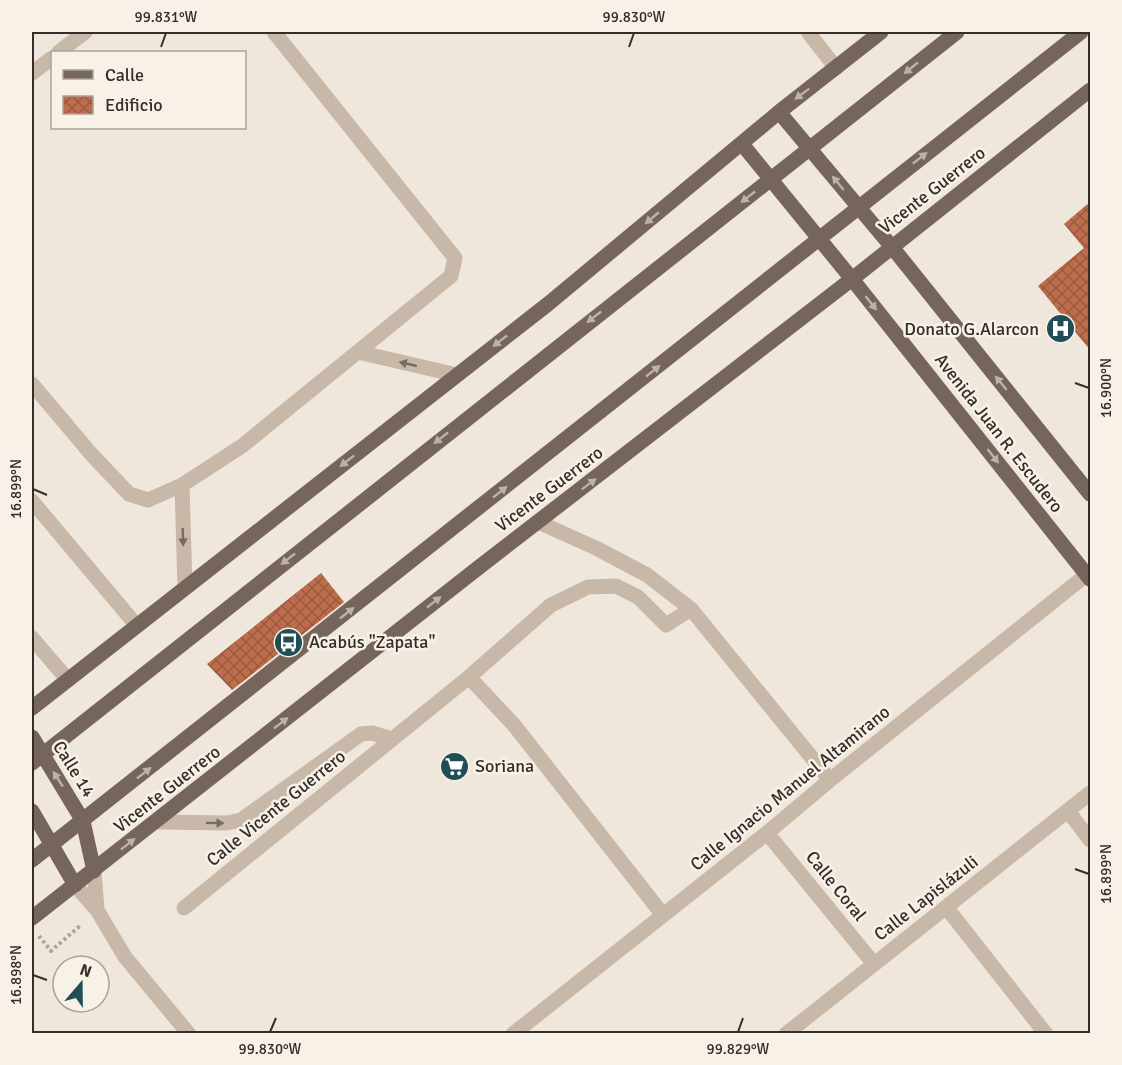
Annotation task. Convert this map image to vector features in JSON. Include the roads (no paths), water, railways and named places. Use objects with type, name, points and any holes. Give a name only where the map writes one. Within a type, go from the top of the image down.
[{"type":"main road","points":[[32,708],[548,304],[779,112],[881,32]]},
{"type":"main road","points":[[37,759],[569,336],[811,149],[957,32]]},
{"type":"main road","points":[[32,860],[1081,32]]},
{"type":"main road","name":"Vicente Guerrero","points":[[32,918],[852,279],[1090,90]]},
{"type":"main road","name":"Avenida Juan R. Escudero","points":[[779,112],[892,247],[1090,494]]},
{"type":"main road","name":"Avenida Juan R. Escudero","points":[[741,144],[1089,575]]},
{"type":"main road","name":"Calle 14","points":[[32,737],[37,759],[83,821],[94,871]]},
{"type":"main road","points":[[32,811],[75,885]]},
{"type":"street","points":[[60,51],[86,32]]},
{"type":"street","points":[[32,384],[92,455],[129,494],[147,500],[182,485],[242,446],[451,276],[455,258],[274,32]]},
{"type":"street","points":[[808,32],[836,68]]},
{"type":"street","points":[[32,73],[51,59]]},
{"type":"street","points":[[358,352],[457,375]]},
{"type":"street","points":[[182,485],[185,588]]},
{"type":"street","points":[[32,501],[137,626]]},
{"type":"street","points":[[538,522],[596,548],[647,575],[691,609],[830,780]]},
{"type":"street","name":"Calle Ignacio Manuel Altamirano","points":[[513,1034],[1089,575]]},
{"type":"street","name":"Calle Vicente Guerrero","points":[[184,908],[469,677],[551,605],[588,586],[616,586],[638,597],[666,625],[691,609]]},
{"type":"street","points":[[32,638],[68,680]]},
{"type":"street","points":[[469,677],[514,725],[663,915]]},
{"type":"street","points":[[157,822],[236,822],[361,734],[372,733],[392,739]]},
{"type":"street","name":"Calle Lapislázuli","points":[[786,1034],[1090,793]]},
{"type":"street","points":[[1068,811],[1090,840]]},
{"type":"street","name":"Calle Coral","points":[[767,833],[874,964]]},
{"type":"street","points":[[94,871],[97,910]]},
{"type":"street","points":[[75,885],[97,910],[124,957],[189,1034]]},
{"type":"street","points":[[946,907],[1047,1034]]},
{"type":"place","name":"Donato G.Alarcon","points":[[1060,329]]},
{"type":"place","name":"Acabús \"Zapata\"","points":[[288,642]]},
{"type":"place","name":"Soriana","points":[[454,766]]}]
